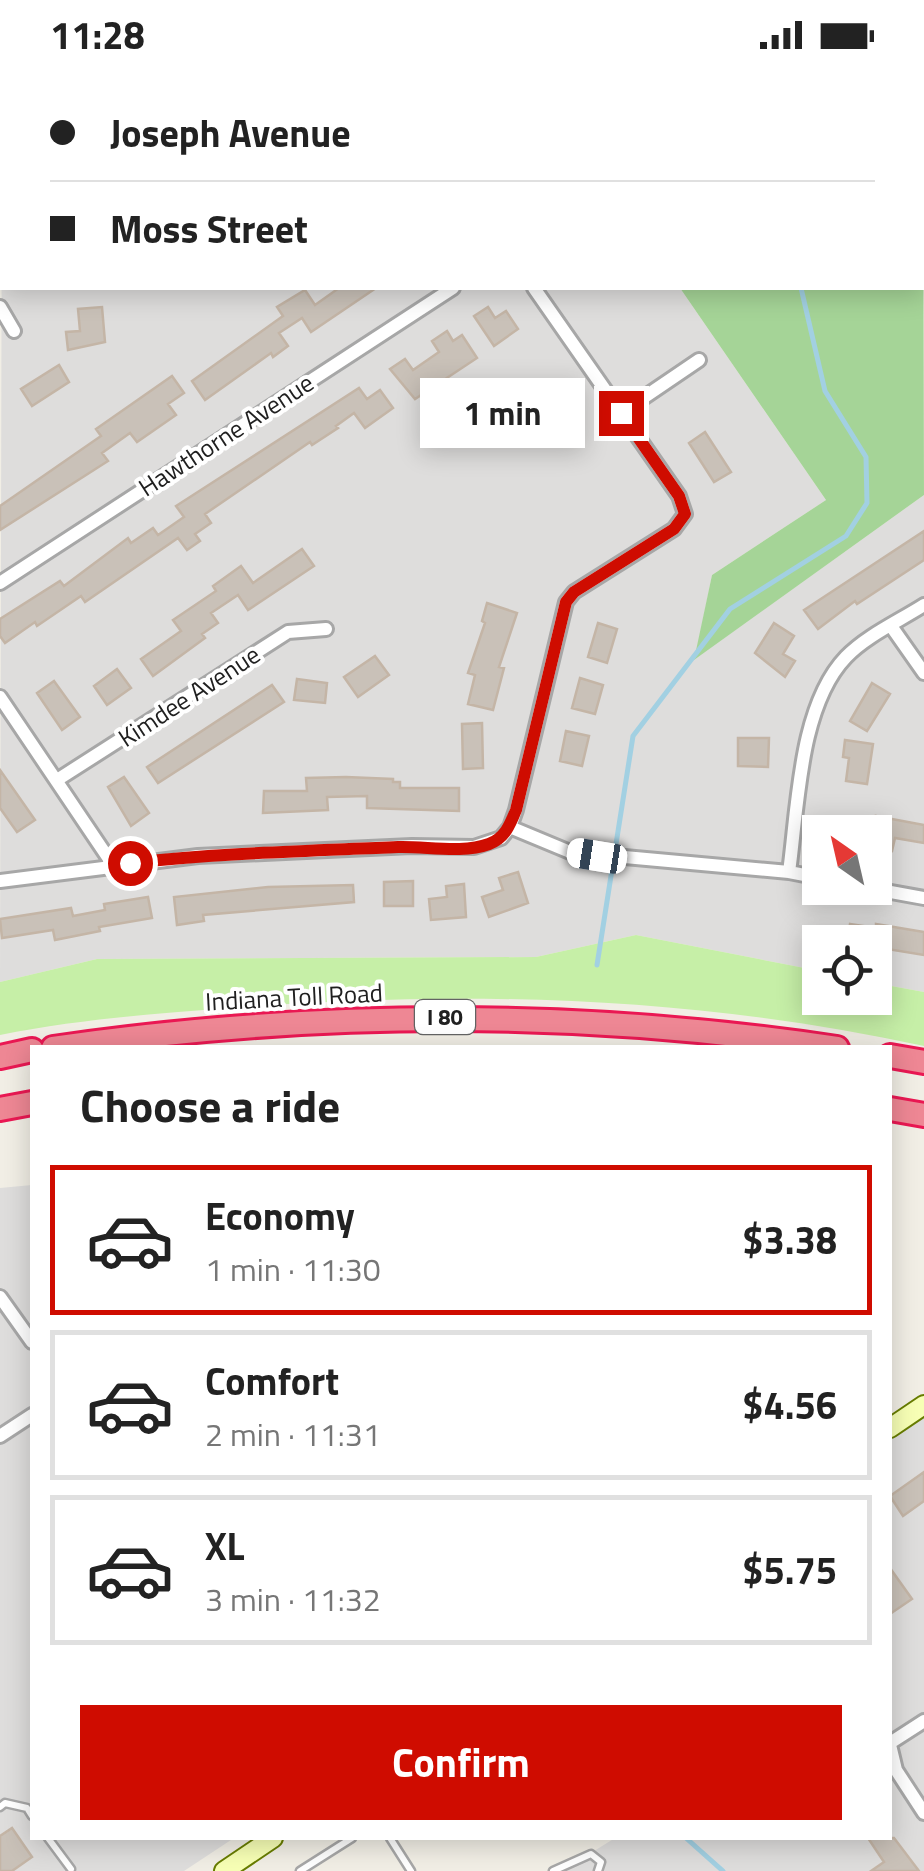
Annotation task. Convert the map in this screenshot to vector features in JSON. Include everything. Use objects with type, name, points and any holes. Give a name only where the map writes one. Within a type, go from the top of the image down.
[{"type":"highway","name":"Indiana Toll Road","points":[[77,1045],[247,1025],[456,1017],[572,1019],[684,1028],[814,1045]]},
{"type":"highway","points":[[0,1056],[30,1050]]},
{"type":"highway","points":[[892,1056],[924,1062]]},
{"type":"highway","points":[[0,1109],[30,1103]]},
{"type":"highway","points":[[892,1109],[924,1115]]},
{"type":"street","name":"Hawthorne Avenue","points":[[0,583],[450,290]]},
{"type":"street","points":[[0,882],[218,855],[412,846],[474,848],[490,844],[510,827],[566,602],[574,592],[674,529],[685,514],[679,496],[535,290]]},
{"type":"street","points":[[0,308],[14,331]]},
{"type":"street","points":[[621,413],[698,360]]},
{"type":"street","points":[[789,872],[810,722],[823,686],[848,655],[924,605]]},
{"type":"street","points":[[891,626],[924,673]]},
{"type":"street","name":"Kimdee Avenue","points":[[57,780],[288,632],[326,629]]},
{"type":"street","points":[[0,697],[113,865]]},
{"type":"street","points":[[510,827],[570,852],[802,875]]},
{"type":"street","points":[[892,892],[924,898]]},
{"type":"street","points":[[0,1297],[30,1339]]},
{"type":"street","points":[[892,1427],[924,1405]]},
{"type":"street","points":[[0,1436],[30,1416]]},
{"type":"street","points":[[892,1743],[924,1722]]},
{"type":"street","points":[[892,1753],[896,1770],[924,1813]]},
{"type":"street","points":[[224,1871],[270,1840]]},
{"type":"lane","points":[[0,1807],[5,1804],[27,1808],[30,1813]]},
{"type":"lane","points":[[49,1840],[71,1869]]},
{"type":"lane","points":[[300,1871],[349,1840]]},
{"type":"lane","points":[[391,1840],[412,1871]]},
{"type":"lane","points":[[552,1871],[590,1854],[601,1862],[598,1871]]},
{"type":"shaded area","points":[[2,290],[681,290],[826,500],[712,575],[695,659],[924,495],[924,992],[892,986],[892,925],[802,925],[802,967],[636,935],[536,957],[97,959],[0,982]]},
{"type":"shaded area","points":[[30,1185],[30,1840],[231,1840],[184,1871],[0,1871],[0,1188]]},
{"type":"shaded area","points":[[924,1415],[924,1871],[562,1871],[612,1840],[892,1840],[892,1437]]},
{"type":"green space","points":[[681,290],[923,290],[924,495],[694,660],[712,575],[826,500]]},
{"type":"green space","points":[[636,935],[802,967],[802,1015],[892,1015],[892,986],[924,992],[924,1046],[755,1017],[670,1008],[499,999],[242,1007],[90,1021],[0,1035],[0,982],[97,959],[536,957]]},
{"type":"building","points":[[305,290],[315,305],[336,290],[373,290],[311,332],[302,318],[279,333],[288,346],[273,357],[271,353],[205,400],[192,381],[283,316],[277,307]]},
{"type":"building","points":[[102,307],[105,342],[68,350],[66,332],[80,331],[78,309]]},
{"type":"building","points":[[488,307],[495,318],[506,311],[518,329],[494,346],[474,316]]},
{"type":"building","points":[[447,331],[453,341],[462,335],[477,358],[415,399],[390,369],[405,359],[413,370],[439,352],[432,341]]},
{"type":"building","points":[[59,365],[69,382],[32,406],[21,389]]},
{"type":"building","points":[[172,376],[184,393],[168,404],[176,415],[137,442],[130,433],[102,453],[108,461],[0,530],[0,506],[101,436],[96,429]]},
{"type":"building","points":[[359,388],[367,399],[380,390],[393,408],[365,428],[354,413],[338,428],[312,445],[310,442],[205,514],[211,523],[195,534],[200,541],[187,550],[178,538],[85,602],[81,596],[5,643],[0,636],[0,619],[60,581],[64,586],[128,538],[131,543],[153,528],[158,535],[184,517],[176,506]]},
{"type":"building","points":[[705,432],[731,472],[714,482],[689,443]]},
{"type":"building","points":[[924,531],[924,560],[857,604],[855,601],[818,629],[804,610]]},
{"type":"building","points":[[302,549],[314,566],[248,610],[238,595],[211,613],[218,623],[202,634],[205,638],[153,676],[141,659],[181,631],[173,620],[216,591],[213,586],[241,566],[253,583]]},
{"type":"building","points":[[487,603],[517,613],[499,667],[504,668],[493,710],[468,704],[475,675],[468,673],[485,623],[482,621]]},
{"type":"building","points":[[598,623],[617,629],[607,663],[588,657]]},
{"type":"building","points":[[774,623],[794,636],[783,654],[795,661],[785,677],[755,653]]},
{"type":"building","points":[[375,656],[389,675],[358,697],[344,677]]},
{"type":"building","points":[[117,669],[131,688],[107,705],[94,686]]},
{"type":"building","points":[[580,678],[603,685],[595,714],[572,708]]},
{"type":"building","points":[[297,679],[327,683],[325,703],[294,700]]},
{"type":"building","points":[[54,681],[80,717],[62,730],[37,693]]},
{"type":"building","points":[[872,683],[890,694],[867,731],[850,721]]},
{"type":"building","points":[[272,685],[284,702],[158,783],[147,767]]},
{"type":"building","points":[[482,723],[483,768],[463,769],[462,724]]},
{"type":"building","points":[[566,731],[589,736],[582,766],[560,761]]},
{"type":"building","points":[[738,738],[769,738],[768,767],[738,766]]},
{"type":"building","points":[[845,740],[873,744],[867,784],[846,781],[849,758],[843,757]]},
{"type":"building","points":[[0,770],[35,820],[17,832],[0,808]]},
{"type":"building","points":[[124,777],[149,813],[131,826],[108,787]]},
{"type":"building","points":[[306,778],[393,779],[400,782],[400,788],[459,788],[459,811],[367,808],[367,796],[327,797],[328,810],[263,813],[264,791],[307,791]]},
{"type":"building","points":[[892,819],[924,825],[924,843],[895,838],[892,851]]},
{"type":"building","points":[[518,872],[528,903],[489,917],[482,897],[503,890],[499,878]]},
{"type":"building","points":[[413,881],[413,906],[384,906],[384,882]]},
{"type":"building","points":[[464,884],[466,917],[431,920],[429,899],[447,897],[446,886]]},
{"type":"building","points":[[353,885],[354,902],[203,915],[204,921],[177,925],[174,897],[268,887]]},
{"type":"building","points":[[148,897],[152,918],[55,940],[53,930],[2,938],[0,919],[71,908],[73,916],[105,910],[104,904]]},
{"type":"building","points":[[892,927],[924,932],[924,955],[892,950]]},
{"type":"building","points":[[924,1472],[924,1501],[903,1516],[892,1495]]},
{"type":"building","points":[[892,1571],[912,1599],[892,1613]]},
{"type":"building","points":[[12,1828],[32,1857],[12,1871],[0,1871],[0,1836]]},
{"type":"building","points":[[894,1838],[919,1871],[871,1871],[884,1862],[869,1840]]},
{"type":"waterway","points":[[597,965],[633,736],[730,609],[846,536],[867,503],[866,457],[825,391],[801,290]]},
{"type":"waterway","points":[[688,1840],[723,1871]]},
{"type":"route","points":[[130,863],[270,852],[412,846],[474,848],[501,838],[516,810],[560,614],[566,602],[574,592],[674,529],[685,514],[679,496],[621,413]]}]
